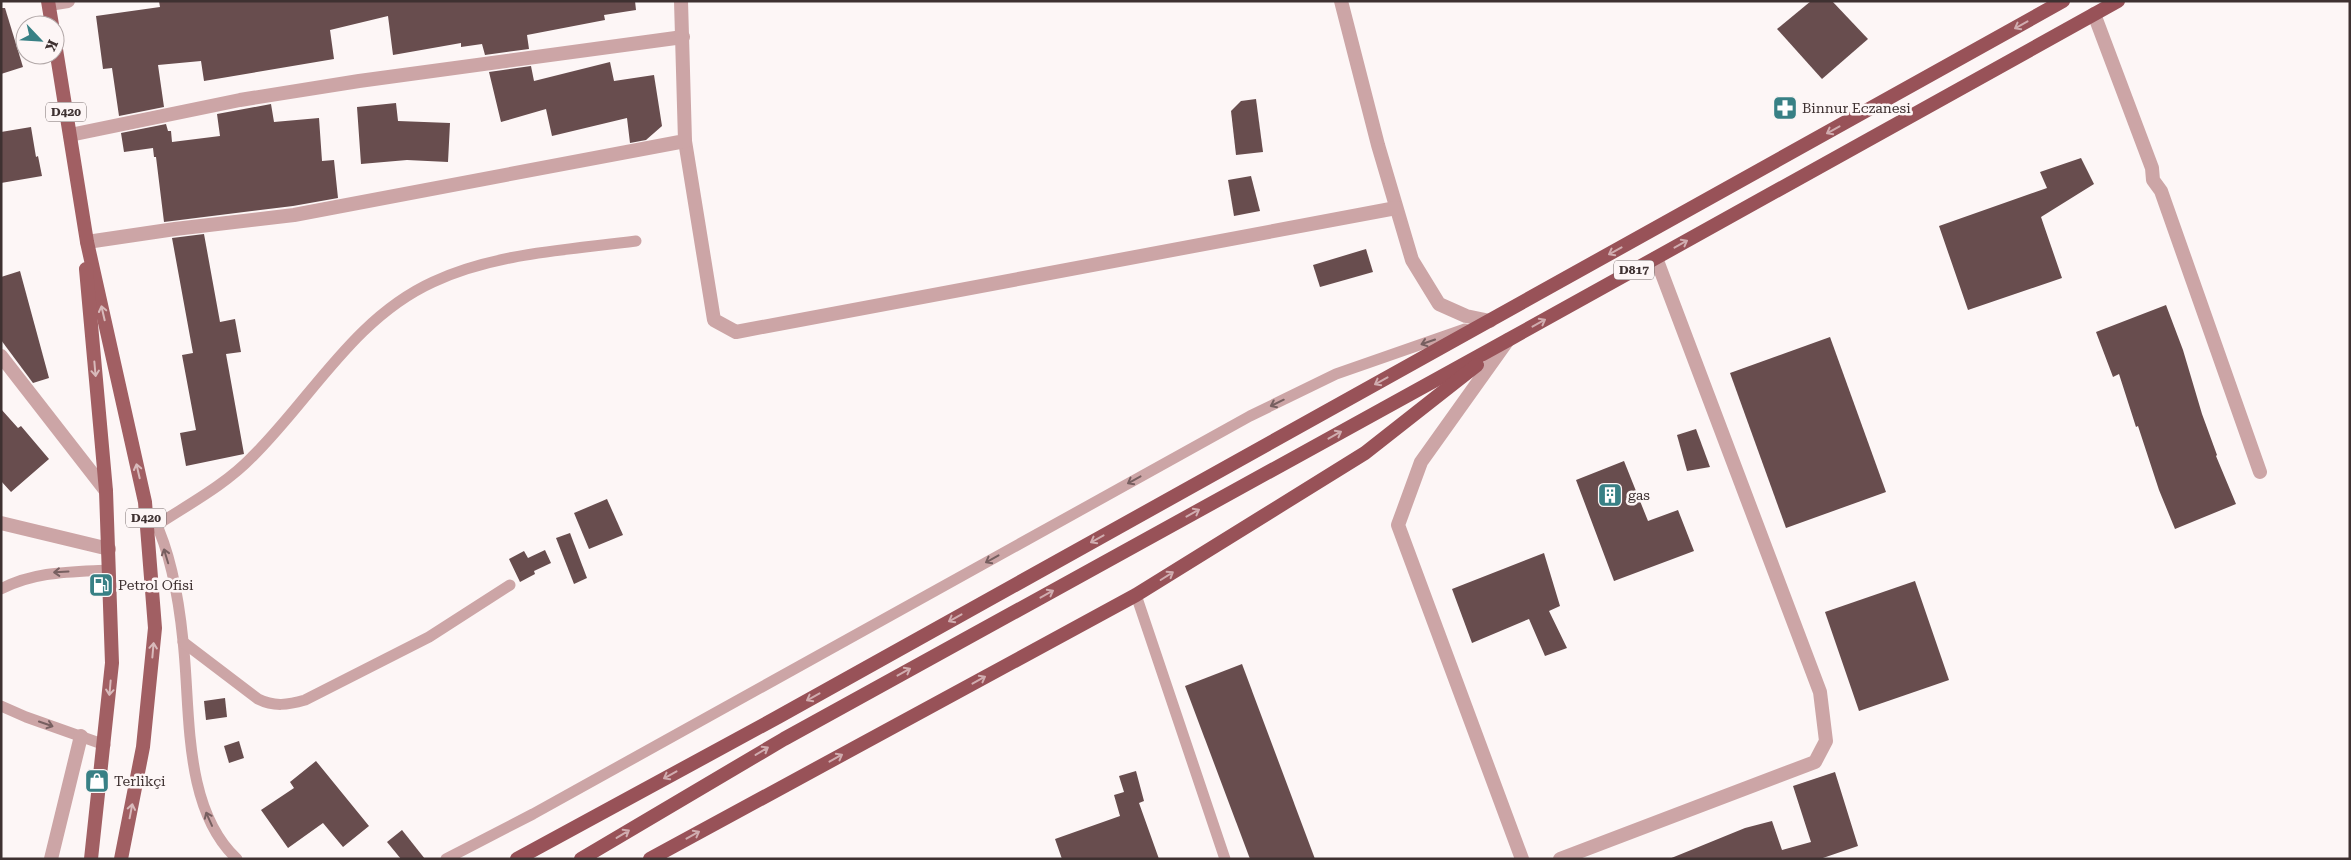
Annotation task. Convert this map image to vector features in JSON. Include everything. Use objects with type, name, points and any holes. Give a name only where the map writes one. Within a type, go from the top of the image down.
[{"type":"highway","name":"D817","points":[[517,859],[778,717],[2064,1]]},
{"type":"highway","name":"D817","points":[[581,859],[784,739],[2118,1]]},
{"type":"highway","points":[[650,859],[1136,595],[1365,453],[1508,340]]},
{"type":"main road","name":"D420","points":[[59,65],[88,242],[145,502],[155,628],[144,747],[121,859]]},
{"type":"main road","name":"D420","points":[[78,181],[106,491],[112,663],[91,859]]},
{"type":"street","points":[[48,3],[68,1]]},
{"type":"street","points":[[682,1],[685,141],[714,320],[736,332],[1396,208]]},
{"type":"street","points":[[1342,1],[1378,146],[1412,260],[1439,304],[1466,316],[1490,321]]},
{"type":"street","points":[[2094,14],[2152,168],[2153,180],[2161,192],[2260,472]]},
{"type":"street","points":[[70,136],[240,100],[359,81],[684,37]]},
{"type":"street","points":[[88,242],[294,215],[685,141]]},
{"type":"street","points":[[1560,859],[1815,762],[1826,741],[1820,692],[1656,258]]},
{"type":"street","points":[[1508,340],[1421,462],[1398,525],[1522,859]]},
{"type":"street","points":[[1,356],[106,491]]},
{"type":"street","points":[[1,523],[109,549]]},
{"type":"street","points":[[52,859],[81,736]]},
{"type":"lane","points":[[157,526],[230,477],[251,459],[366,329],[399,301],[432,283],[466,268],[517,258],[636,241]]},
{"type":"lane","points":[[446,859],[542,810],[1250,416],[1336,374],[1490,321]]},
{"type":"lane","points":[[145,502],[157,526],[177,598],[183,642],[191,739],[202,804],[214,830],[227,849],[237,859]]},
{"type":"lane","points":[[1,589],[30,577],[49,573],[110,570]]},
{"type":"lane","points":[[183,642],[258,699],[268,704],[292,704],[314,696],[429,637],[510,585]]},
{"type":"lane","points":[[1136,595],[1225,859]]},
{"type":"lane","points":[[1,706],[104,745]]},
{"type":"building","points":[[159,1],[635,1],[636,10],[604,15],[605,20],[527,35],[529,49],[485,55],[482,44],[461,47],[461,43],[393,55],[388,16],[330,30],[334,59],[204,81],[201,61],[158,65],[164,107],[119,116],[112,68],[103,69],[96,16],[160,7]]},
{"type":"building","points":[[1811,1],[1832,1],[1868,39],[1822,79],[1777,29]]},
{"type":"building","points":[[1,8],[5,8],[15,41],[15,65],[22,65],[23,67],[1,74]]},
{"type":"building","points":[[610,62],[614,81],[654,75],[662,126],[646,140],[630,143],[627,118],[552,136],[546,109],[501,122],[489,72],[531,66],[534,81]]},
{"type":"building","points":[[1256,99],[1263,152],[1236,155],[1231,111],[1241,101]]},
{"type":"building","points":[[396,103],[398,121],[450,123],[448,162],[407,160],[361,164],[357,107]]},
{"type":"building","points":[[271,104],[274,122],[319,118],[322,161],[334,160],[338,198],[293,206],[164,222],[156,157],[154,157],[153,148],[124,152],[121,133],[166,124],[168,131],[171,131],[172,142],[220,136],[217,114]]},
{"type":"building","points":[[31,127],[36,157],[38,156],[42,176],[1,183],[1,132]]},
{"type":"building","points":[[2081,158],[2094,184],[2041,217],[2062,278],[1968,310],[1939,226],[2047,188],[2040,172]]},
{"type":"building","points":[[1251,176],[1260,211],[1234,216],[1228,180]]},
{"type":"building","points":[[204,234],[220,322],[235,319],[241,352],[226,354],[244,454],[186,466],[180,433],[196,430],[182,355],[193,353],[172,238]]},
{"type":"building","points":[[1366,249],[1373,272],[1320,287],[1313,265]]},
{"type":"building","points":[[20,271],[49,378],[33,383],[1,340],[1,277]]},
{"type":"building","points":[[2166,305],[2183,350],[2216,456],[2236,504],[2175,529],[2159,490],[2138,426],[2136,427],[2119,374],[2113,377],[2096,332]]},
{"type":"building","points":[[1830,337],[1886,492],[1786,528],[1730,373]]},
{"type":"building","points":[[1,409],[18,428],[21,426],[49,459],[11,492],[1,481]]},
{"type":"building","points":[[1696,429],[1710,467],[1687,471],[1677,435]]},
{"type":"building","points":[[1624,461],[1648,521],[1678,510],[1694,551],[1614,581],[1576,480]]},
{"type":"building","points":[[607,499],[623,535],[589,549],[574,513]]},
{"type":"building","points":[[570,533],[587,578],[574,584],[556,538]]},
{"type":"building","points":[[545,550],[551,563],[534,571],[535,574],[520,582],[509,559],[524,551],[528,558]]},
{"type":"building","points":[[1544,553],[1560,606],[1549,611],[1567,648],[1545,656],[1529,619],[1472,643],[1452,589]]},
{"type":"building","points":[[1915,581],[1949,680],[1859,711],[1825,612]]},
{"type":"building","points":[[1242,664],[1315,859],[1250,859],[1185,686]]},
{"type":"building","points":[[225,698],[227,717],[206,720],[204,701]]},
{"type":"building","points":[[239,741],[244,758],[229,763],[224,746]]},
{"type":"building","points":[[316,761],[369,826],[343,847],[323,823],[288,848],[261,810],[294,788],[290,782]]},
{"type":"building","points":[[1136,771],[1144,801],[1139,803],[1159,859],[1062,859],[1055,839],[1120,816],[1114,795],[1124,792],[1119,776]]},
{"type":"building","points":[[1835,772],[1858,846],[1820,859],[1669,859],[1745,828],[1772,821],[1782,850],[1811,842],[1793,786]]},
{"type":"building","points":[[402,830],[425,859],[401,859],[387,842]]},
{"type":"place","name":"Binnur Eczanesi","points":[[1785,108]]},
{"type":"place","name":"gas","points":[[1610,495]]},
{"type":"place","name":"Petrol Ofisi","points":[[101,585]]},
{"type":"place","name":"Terlikçi","points":[[97,781]]}]
